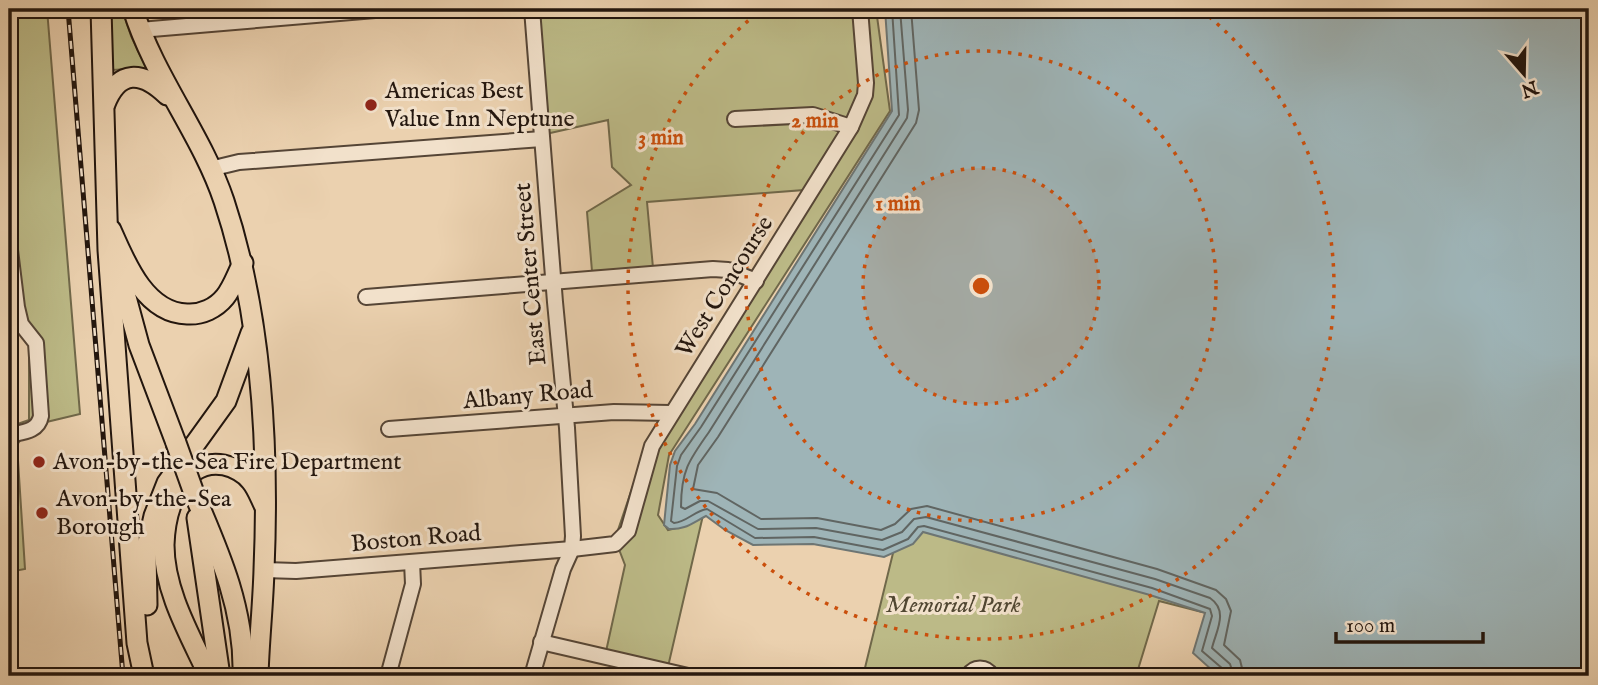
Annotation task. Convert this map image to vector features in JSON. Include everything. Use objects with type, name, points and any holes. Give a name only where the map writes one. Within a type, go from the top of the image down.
[{"type":"highway","points":[[91,9],[105,156]]},
{"type":"highway","points":[[101,9],[107,250],[137,643],[146,676]]},
{"type":"highway","points":[[133,9],[140,30],[223,197],[243,263],[263,433],[264,570],[258,676]]},
{"type":"highway","points":[[103,108],[109,92],[117,83],[139,77],[153,81],[175,102]]},
{"type":"highway","points":[[108,222],[131,272],[144,290],[164,307],[181,314],[200,313],[220,302],[230,290],[243,263]]},
{"type":"highway","points":[[108,222],[132,324],[235,599],[241,633],[243,676]]},
{"type":"highway","points":[[146,676],[146,551],[154,516],[167,483],[226,401],[240,369],[252,329]]},
{"type":"highway","points":[[209,676],[181,616],[166,572],[165,537],[170,506],[177,490],[195,471],[218,464],[245,474],[253,483],[264,506]]},
{"type":"highway","points":[[195,496],[220,676]]},
{"type":"street","points":[[140,30],[387,9]]},
{"type":"street","name":"East Center Street","points":[[533,9],[573,543]]},
{"type":"street","name":"West Concourse","points":[[573,543],[608,546],[619,542],[625,536],[631,525],[652,446],[851,127],[865,95],[866,83],[860,9]]},
{"type":"street","points":[[736,119],[813,115],[851,127]]},
{"type":"street","points":[[210,169],[239,162],[542,139]]},
{"type":"street","points":[[9,242],[16,307],[15,327],[36,344],[41,416],[37,427],[9,435]]},
{"type":"street","points":[[366,297],[713,269],[728,270],[756,281]]},
{"type":"street","name":"Albany Road","points":[[389,429],[614,411],[671,413]]},
{"type":"street","points":[[532,676],[573,543]]},
{"type":"street","name":"Boston Road","points":[[264,570],[287,572],[412,562],[573,543]]},
{"type":"street","points":[[387,676],[413,584],[412,562]]},
{"type":"street","points":[[541,642],[688,676]]},
{"type":"street","points":[[968,676],[974,669],[981,668],[992,676]]},
{"type":"green space","points":[[9,9],[47,9],[80,414],[30,426],[17,445],[25,569],[9,572],[9,427],[29,420],[29,348],[9,182]]},
{"type":"green space","points":[[110,9],[122,9],[146,68],[112,70]]},
{"type":"green space","points":[[230,9],[315,9],[227,15]]},
{"type":"green space","points":[[528,9],[876,9],[890,111],[669,455],[658,515],[668,530],[688,525],[704,511],[667,671],[605,656],[625,565],[615,539],[643,456],[805,190],[647,202],[653,268],[592,271],[587,212],[631,185],[612,167],[608,120],[537,136]]},
{"type":"green space","name":"Memorial Park","points":[[922,523],[1152,582],[1202,612],[1159,601],[1136,676],[863,676],[894,549]]},
{"type":"water","points":[[885,9],[1589,9],[1589,676],[1223,676],[1213,671],[1193,653],[1205,613],[1150,595],[923,532],[913,544],[884,557],[813,544],[753,545],[706,516],[680,528],[669,529],[664,525],[670,465],[675,451],[695,424],[892,111]]},
{"type":"railway","points":[[68,9],[123,676]]},
{"type":"place","name":"Americas Best Value Inn Neptune","points":[[371,105]]},
{"type":"place","name":"Avon-by-the-Sea Fire Department","points":[[39,462]]},
{"type":"place","name":"Avon-by-the-Sea Borough","points":[[42,513]]}]
